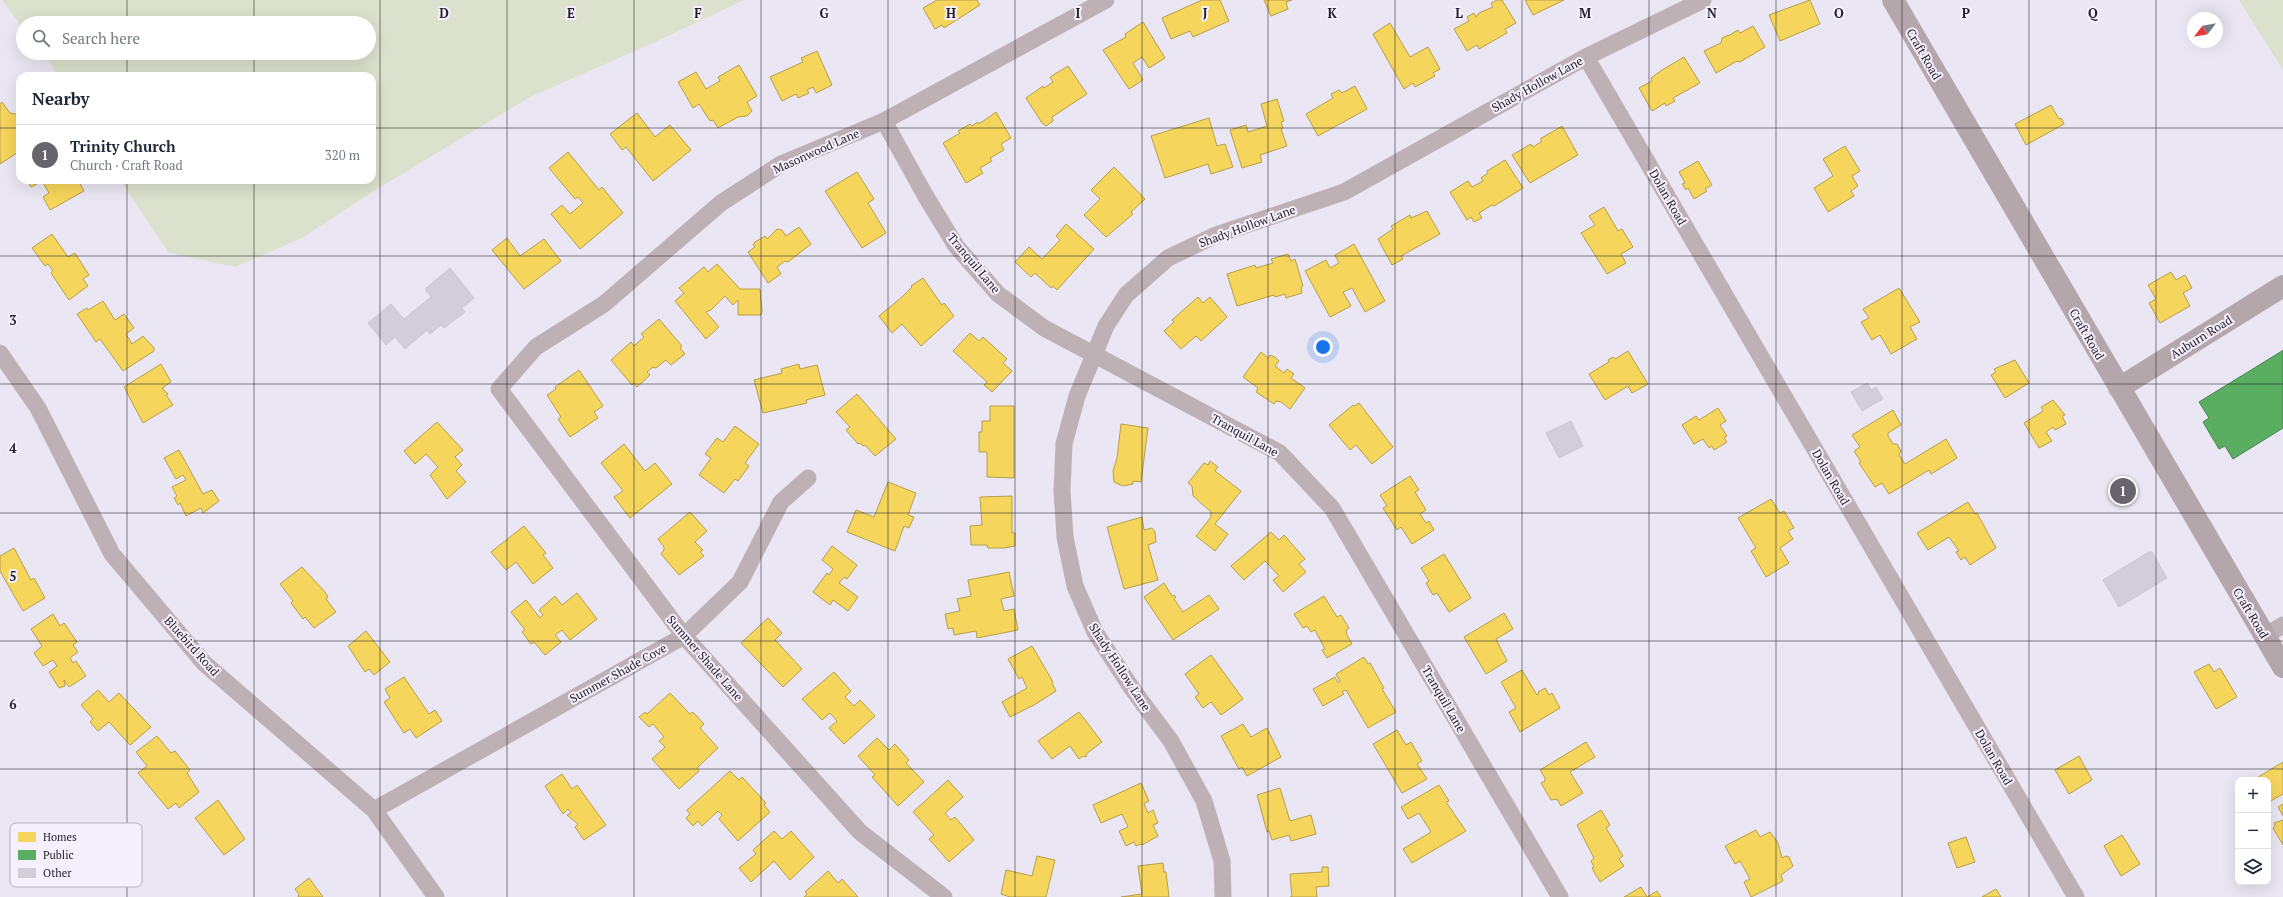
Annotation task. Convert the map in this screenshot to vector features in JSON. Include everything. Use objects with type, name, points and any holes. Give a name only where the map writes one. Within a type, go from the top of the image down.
[{"type":"street","name":"Masonwood Lane","points":[[499,389],[536,347],[604,304],[721,203],[781,164],[884,121],[1106,0]]},
{"type":"street","name":"Shady Hollow Lane","points":[[1223,897],[1222,861],[1204,801],[1171,741],[1133,690],[1095,632],[1075,586],[1065,537],[1062,491],[1064,444],[1077,396],[1106,326],[1126,294],[1168,258],[1216,235],[1344,192],[1586,57],[1703,0]]},
{"type":"street","name":"Craft Road","points":[[1893,0],[2118,388],[2283,667]]},
{"type":"street","name":"Dolan Road","points":[[1586,57],[2076,897]]},
{"type":"street","name":"Tranquil Lane","points":[[884,121],[925,195],[956,246],[998,294],[1044,328],[1094,356],[1280,453],[1332,508],[1560,897]]},
{"type":"street","name":"Auburn Road","points":[[2118,388],[2283,286]]},
{"type":"street","name":"Bluebird Road","points":[[0,353],[38,408],[112,554],[204,663],[374,810],[436,897]]},
{"type":"street","name":"Summer Shade Lane","points":[[499,389],[684,636],[860,832],[944,897]]},
{"type":"street","name":"Summer Shade Cove","points":[[374,810],[684,636],[740,582],[781,502],[808,478]]},
{"type":"street","points":[[2265,636],[2283,625]]},
{"type":"green space","points":[[2,0],[744,0],[655,42],[530,97],[372,192],[302,238],[235,267],[169,253],[123,184],[376,184],[376,72],[56,72],[47,60],[376,60],[376,16],[16,16],[16,19]]},
{"type":"green space","points":[[2239,0],[2283,0],[2283,70]]},
{"type":"building: Homes","points":[[937,0],[977,0],[980,5],[944,28],[942,25],[935,29],[923,8]]},
{"type":"building: Homes","points":[[1202,0],[1220,0],[1229,21],[1193,37],[1190,31],[1171,39],[1162,18]]},
{"type":"building: Homes","points":[[1264,0],[1292,0],[1286,2],[1288,9],[1271,16]]},
{"type":"building: Homes","points":[[1497,0],[1502,0],[1516,23],[1505,29],[1507,33],[1479,49],[1477,45],[1467,51],[1454,29],[1469,21],[1467,17],[1474,13],[1476,17],[1479,13],[1493,7],[1491,3]]},
{"type":"building: Homes","points":[[1525,0],[1564,0],[1533,15]]},
{"type":"building: Homes","points":[[1810,0],[1820,24],[1780,41],[1769,15]]},
{"type":"building: Homes","points":[[1143,22],[1165,58],[1149,68],[1142,57],[1133,63],[1143,80],[1129,89],[1103,50],[1126,37],[1125,34]]},
{"type":"building: Homes","points":[[1390,23],[1410,57],[1428,47],[1440,69],[1433,73],[1435,76],[1415,87],[1413,83],[1404,89],[1373,34]]},
{"type":"building: Homes","points":[[1753,26],[1765,47],[1740,62],[1737,61],[1716,73],[1704,51],[1721,43],[1722,38],[1738,30],[1740,33]]},
{"type":"building: Homes","points":[[817,51],[832,85],[816,93],[813,87],[807,90],[809,93],[798,98],[796,94],[782,101],[770,77],[803,62],[801,58]]},
{"type":"building: Homes","points":[[1684,57],[1700,83],[1673,98],[1675,101],[1666,106],[1665,103],[1652,111],[1639,88],[1652,81],[1651,78],[1662,70]]},
{"type":"building: Homes","points":[[739,65],[757,96],[747,102],[752,111],[747,116],[738,117],[718,128],[713,120],[710,121],[699,104],[693,108],[678,82],[696,72],[706,89],[720,81],[718,77]]},
{"type":"building: Homes","points":[[1068,66],[1087,94],[1052,117],[1053,121],[1046,126],[1042,123],[1026,98],[1043,86],[1044,88],[1053,82],[1050,77]]},
{"type":"building: Homes","points":[[1355,86],[1367,109],[1318,136],[1306,114],[1333,98],[1331,94],[1339,90],[1342,93]]},
{"type":"building: Homes","points":[[1277,99],[1284,121],[1281,122],[1283,128],[1281,129],[1287,146],[1260,155],[1262,162],[1242,168],[1230,130],[1246,125],[1248,132],[1267,126],[1261,104]]},
{"type":"building: Homes","points":[[2,102],[10,113],[16,114],[16,154],[0,164],[0,104]]},
{"type":"building: Homes","points":[[2051,105],[2059,119],[2061,118],[2064,124],[2026,145],[2015,124]]},
{"type":"building: Homes","points":[[996,112],[1011,138],[1001,144],[1004,150],[990,158],[992,161],[980,168],[983,173],[966,183],[943,143],[960,133],[958,131],[970,124],[972,126],[978,122],[979,124]]},
{"type":"building: Homes","points":[[637,113],[655,137],[670,125],[691,150],[653,181],[626,147],[622,150],[610,134]]},
{"type":"building: Homes","points":[[1209,118],[1217,146],[1225,144],[1233,167],[1211,174],[1208,164],[1165,178],[1151,136]]},
{"type":"building: Homes","points":[[1562,126],[1578,155],[1530,183],[1512,155],[1531,144],[1533,147],[1542,141],[1540,139]]},
{"type":"building: Homes","points":[[1845,146],[1860,171],[1852,176],[1858,186],[1851,191],[1854,196],[1828,212],[1814,188],[1833,176],[1823,159]]},
{"type":"building: Homes","points":[[568,152],[599,190],[602,187],[623,213],[580,249],[551,214],[562,205],[570,214],[583,203],[578,197],[575,199],[549,168]]},
{"type":"building: Homes","points":[[1505,160],[1523,188],[1494,206],[1492,205],[1479,213],[1482,218],[1474,222],[1471,217],[1467,220],[1450,192],[1468,181],[1472,187],[1483,181],[1481,178],[1488,173],[1487,171]]},
{"type":"building: Homes","points":[[1698,161],[1712,185],[1705,189],[1707,191],[1694,199],[1688,188],[1686,190],[1682,184],[1685,183],[1679,172]]},
{"type":"building: Homes","points":[[1114,167],[1145,199],[1131,212],[1133,214],[1106,237],[1084,215],[1100,199],[1091,190]]},
{"type":"building: Homes","points":[[857,172],[874,199],[868,203],[886,233],[862,248],[825,191]]},
{"type":"building: Homes","points":[[29,184],[36,184],[31,187]]},
{"type":"building: Homes","points":[[44,184],[80,184],[84,191],[50,210],[43,197],[49,193]]},
{"type":"building: Homes","points":[[1604,207],[1618,231],[1622,229],[1633,247],[1621,254],[1626,263],[1607,274],[1581,233],[1595,225],[1589,216]]},
{"type":"building: Homes","points":[[1427,211],[1440,234],[1401,256],[1403,259],[1392,265],[1378,239],[1393,229],[1391,226],[1410,215],[1411,218]]},
{"type":"building: Homes","points":[[1066,224],[1094,249],[1057,290],[1053,286],[1051,288],[1035,273],[1031,277],[1015,262],[1029,247],[1042,259],[1060,240],[1056,236]]},
{"type":"building: Homes","points":[[799,227],[811,244],[788,262],[785,261],[777,267],[781,274],[768,283],[748,252],[755,247],[753,245],[755,242],[765,236],[767,239],[777,229],[782,230],[786,236]]},
{"type":"building: Homes","points":[[52,234],[68,257],[75,253],[89,275],[83,279],[88,286],[69,300],[51,273],[53,271],[48,264],[45,266],[32,248]]},
{"type":"building: Homes","points":[[507,238],[520,256],[544,239],[561,261],[524,289],[492,250]]},
{"type":"building: Homes","points":[[1354,244],[1385,301],[1365,312],[1352,288],[1343,292],[1351,306],[1330,317],[1305,271],[1326,260],[1330,268],[1339,263],[1335,255]]},
{"type":"building: Homes","points":[[1288,254],[1291,261],[1295,259],[1303,286],[1301,287],[1302,293],[1286,298],[1285,294],[1275,297],[1274,295],[1237,306],[1227,274],[1255,265],[1256,268],[1273,263],[1271,259]]},
{"type":"building: Homes","points":[[717,264],[740,289],[760,289],[762,311],[761,315],[738,315],[738,300],[733,305],[725,296],[711,310],[706,312],[719,327],[706,339],[675,301],[684,293],[679,288],[704,267],[708,272]]},
{"type":"building: Homes","points":[[2171,272],[2176,280],[2185,275],[2192,288],[2183,293],[2190,306],[2160,323],[2149,303],[2156,299],[2148,285]]},
{"type":"building: Homes","points":[[923,278],[942,305],[944,303],[954,316],[921,346],[902,324],[892,333],[879,316],[902,297],[912,287],[911,286]]},
{"type":"building: Homes","points":[[1899,288],[1920,322],[1910,327],[1917,339],[1891,354],[1880,335],[1872,340],[1861,322],[1869,318],[1863,309]]},
{"type":"building: Homes","points":[[1198,297],[1203,303],[1210,297],[1227,317],[1201,341],[1196,336],[1181,349],[1164,331],[1174,322],[1172,320]]},
{"type":"building: Homes","points":[[103,301],[115,320],[124,314],[134,328],[126,334],[132,344],[143,336],[154,348],[154,351],[123,371],[100,339],[96,342],[77,314],[87,308],[88,310]]},
{"type":"building: Homes","points":[[659,319],[682,346],[680,348],[685,354],[671,365],[666,360],[656,368],[653,367],[647,372],[650,375],[637,387],[634,383],[632,385],[611,360],[631,342],[634,346],[644,337],[641,334]]},
{"type":"building: Homes","points":[[970,333],[979,341],[983,337],[1007,359],[1003,363],[1012,371],[992,392],[984,385],[987,382],[953,351]]},
{"type":"building: Homes","points":[[1628,351],[1648,384],[1632,393],[1628,386],[1605,400],[1589,374],[1609,362],[1608,360],[1613,357],[1615,359]]},
{"type":"building: Homes","points":[[1261,352],[1268,358],[1270,355],[1275,357],[1279,361],[1275,366],[1284,373],[1287,369],[1294,374],[1291,378],[1305,388],[1290,409],[1281,402],[1276,401],[1274,404],[1256,392],[1258,388],[1243,377]]},
{"type":"building: Homes","points":[[2015,360],[2029,383],[2005,398],[1991,375],[1996,372],[1994,369]]},
{"type":"building: Homes","points":[[161,364],[171,382],[162,388],[168,394],[166,395],[173,405],[143,423],[124,387]]},
{"type":"building: Homes","points":[[799,364],[800,369],[817,365],[825,395],[806,400],[807,403],[763,413],[754,380],[782,373],[781,369]]},
{"type":"building: Homes","points":[[579,370],[603,406],[594,412],[598,418],[570,437],[558,419],[561,417],[547,395],[556,389],[555,387]]},
{"type":"building: Homes","points":[[857,394],[896,439],[875,456],[865,445],[863,446],[860,443],[858,444],[846,430],[850,427],[836,412]]},
{"type":"building: Homes","points":[[2053,400],[2065,415],[2062,416],[2066,424],[2055,430],[2053,427],[2046,432],[2052,441],[2039,448],[2024,423],[2043,411],[2041,407]]},
{"type":"building: Homes","points":[[1359,403],[1393,447],[1372,464],[1356,445],[1350,450],[1329,425],[1353,405],[1354,406]]},
{"type":"building: Homes","points":[[990,406],[1014,406],[1014,478],[987,477],[987,452],[979,452],[979,432],[982,432],[982,421],[990,421]]},
{"type":"building: Homes","points":[[1718,408],[1726,421],[1720,425],[1727,436],[1724,438],[1727,442],[1714,450],[1712,446],[1709,448],[1703,439],[1694,444],[1682,425],[1696,416],[1699,420]]},
{"type":"building: Homes","points":[[1893,410],[1901,425],[1888,433],[1888,436],[1893,444],[1897,444],[1901,451],[1899,455],[1905,464],[1946,439],[1957,458],[1931,474],[1929,470],[1889,494],[1882,483],[1875,487],[1859,463],[1861,462],[1854,451],[1860,447],[1852,435]]},
{"type":"building: Homes","points":[[437,422],[463,450],[455,457],[462,465],[456,471],[466,482],[447,499],[430,475],[438,467],[426,454],[415,464],[404,451]]},
{"type":"building: Homes","points":[[1121,424],[1148,428],[1141,482],[1133,481],[1133,484],[1123,486],[1114,482],[1113,471],[1117,458]]},
{"type":"building: Homes","points":[[735,426],[759,444],[745,463],[749,466],[738,481],[735,479],[724,493],[699,475],[711,458],[705,454],[717,438],[723,442]]},
{"type":"building: Homes","points":[[624,444],[645,471],[655,463],[672,484],[630,518],[614,497],[623,491],[601,463]]},
{"type":"building: Homes","points":[[179,450],[203,494],[212,490],[219,501],[203,513],[201,508],[186,516],[180,503],[178,505],[174,498],[177,496],[172,487],[186,480],[183,475],[176,479],[164,458]]},
{"type":"building: Homes","points":[[1210,461],[1218,467],[1215,471],[1241,491],[1215,524],[1228,534],[1215,551],[1196,536],[1211,517],[1211,512],[1193,496],[1192,486],[1188,483],[1204,463],[1208,465]]},
{"type":"building: Homes","points":[[1410,476],[1419,490],[1415,492],[1426,510],[1420,514],[1426,523],[1429,521],[1434,530],[1412,544],[1401,527],[1397,530],[1383,508],[1387,506],[1380,495]]},
{"type":"building: Homes","points":[[888,482],[916,493],[908,515],[914,517],[909,528],[904,526],[895,551],[847,532],[856,510],[874,517]]},
{"type":"building: Homes","points":[[1012,496],[1012,533],[1015,533],[1015,546],[988,548],[987,545],[971,545],[970,526],[982,525],[980,497]]},
{"type":"building: Homes","points":[[1771,499],[1780,513],[1784,511],[1794,528],[1788,531],[1793,539],[1780,548],[1789,563],[1766,577],[1751,551],[1756,548],[1738,518]]},
{"type":"building: Homes","points":[[1968,502],[1975,514],[1977,513],[1996,548],[1970,565],[1965,557],[1961,560],[1956,552],[1959,551],[1949,537],[1928,550],[1917,533]]},
{"type":"building: Homes","points":[[690,512],[707,531],[695,542],[703,550],[700,552],[704,556],[679,575],[661,554],[664,547],[658,539]]},
{"type":"building: Homes","points":[[1142,517],[1144,530],[1152,528],[1155,532],[1156,542],[1148,545],[1158,580],[1124,589],[1107,527]]},
{"type":"building: Homes","points":[[524,526],[546,553],[543,555],[553,568],[533,584],[516,562],[506,570],[491,552]]},
{"type":"building: Homes","points":[[1271,532],[1279,540],[1284,535],[1305,559],[1299,564],[1306,572],[1283,592],[1273,580],[1279,576],[1265,561],[1244,580],[1231,566]]},
{"type":"building: Homes","points":[[832,546],[857,565],[847,579],[844,577],[839,583],[858,597],[848,611],[833,600],[830,605],[813,592],[827,573],[829,575],[833,569],[822,560]]},
{"type":"building: Homes","points":[[14,548],[31,580],[34,578],[45,598],[23,611],[0,571],[0,556]]},
{"type":"building: Homes","points":[[1444,554],[1471,598],[1449,612],[1437,593],[1433,595],[1426,583],[1429,581],[1421,568]]},
{"type":"building: Homes","points":[[302,567],[325,592],[328,597],[326,599],[336,612],[314,628],[305,617],[303,619],[291,603],[293,601],[280,584]]},
{"type":"building: Homes","points":[[1009,572],[1014,596],[1001,599],[1004,611],[1014,609],[1018,630],[977,638],[976,631],[954,635],[953,628],[948,629],[945,614],[960,611],[957,599],[971,596],[968,580]]},
{"type":"building: Homes","points":[[1164,583],[1172,596],[1174,595],[1176,597],[1174,599],[1183,612],[1209,595],[1219,609],[1173,640],[1144,597]]},
{"type":"building: Homes","points":[[577,593],[597,619],[570,640],[562,630],[555,635],[561,642],[545,655],[534,642],[531,644],[522,632],[525,630],[511,612],[526,600],[540,618],[543,615],[539,610],[555,596],[562,605]]},
{"type":"building: Homes","points":[[1324,596],[1337,617],[1341,615],[1349,628],[1346,630],[1352,644],[1327,658],[1322,650],[1325,649],[1315,630],[1311,632],[1307,626],[1303,628],[1294,614]]},
{"type":"building: Homes","points":[[1504,613],[1513,629],[1496,639],[1507,661],[1486,674],[1464,637]]},
{"type":"building: Homes","points":[[53,614],[60,626],[64,623],[77,642],[73,645],[78,652],[70,658],[73,663],[76,661],[86,676],[69,687],[64,680],[65,686],[59,688],[49,672],[57,666],[53,660],[43,666],[34,653],[42,646],[31,629]]},
{"type":"building: Homes","points":[[768,618],[782,633],[775,640],[802,669],[783,687],[741,643]]},
{"type":"building: Homes","points":[[366,631],[390,662],[374,675],[369,669],[365,672],[348,646]]},
{"type":"building: Homes","points":[[1032,646],[1053,682],[1052,683],[1056,691],[1034,705],[1010,717],[1002,702],[1027,688],[1022,677],[1019,679],[1008,659]]},
{"type":"building: Homes","points":[[1211,655],[1243,699],[1221,715],[1211,702],[1203,708],[1195,697],[1199,694],[1185,674]]},
{"type":"building: Homes","points":[[1364,657],[1368,664],[1370,663],[1384,688],[1382,689],[1396,712],[1368,728],[1346,690],[1342,692],[1344,694],[1323,706],[1313,689],[1335,677],[1338,683],[1340,681],[1336,674]]},
{"type":"building: Homes","points":[[2209,664],[2214,672],[2220,668],[2237,697],[2216,709],[2194,672]]},
{"type":"building: Homes","points":[[1522,670],[1537,695],[1539,694],[1538,692],[1545,688],[1549,695],[1552,693],[1560,708],[1520,732],[1509,712],[1516,708],[1501,682]]},
{"type":"building: Homes","points":[[834,672],[851,691],[845,697],[854,706],[860,700],[875,716],[844,744],[829,728],[837,721],[830,713],[822,720],[802,699]]},
{"type":"building: Homes","points":[[404,677],[429,714],[435,710],[442,721],[416,738],[410,729],[404,733],[384,702],[390,698],[385,689]]},
{"type":"building: Homes","points":[[98,690],[109,702],[119,693],[151,727],[130,745],[109,722],[98,731],[90,722],[93,719],[81,705]]},
{"type":"building: Homes","points":[[670,693],[690,714],[693,712],[704,724],[700,728],[718,748],[697,768],[699,771],[679,789],[652,759],[665,747],[659,741],[664,737],[653,724],[649,727],[639,717],[645,712],[647,714]]},
{"type":"building: Homes","points":[[1079,712],[1102,742],[1086,754],[1087,756],[1085,757],[1083,756],[1079,759],[1070,746],[1052,759],[1038,741]]},
{"type":"building: Homes","points":[[1243,724],[1251,737],[1267,728],[1281,757],[1247,776],[1242,767],[1239,769],[1221,736]]},
{"type":"building: Homes","points":[[1397,730],[1406,745],[1411,742],[1422,761],[1417,764],[1427,779],[1402,793],[1373,744]]},
{"type":"building: Homes","points":[[157,736],[171,753],[175,751],[190,770],[187,773],[199,792],[179,808],[176,803],[168,809],[138,773],[147,766],[136,752]]},
{"type":"building: Homes","points":[[877,738],[889,750],[895,744],[909,760],[906,763],[924,782],[898,806],[872,777],[875,775],[858,756]]},
{"type":"building: Homes","points":[[1586,742],[1595,757],[1570,772],[1583,793],[1561,806],[1557,799],[1551,800],[1541,783],[1545,781],[1545,778],[1540,770]]},
{"type":"building: Homes","points":[[2079,756],[2092,780],[2069,794],[2055,770]]},
{"type":"building: Homes","points":[[2283,762],[2283,794],[2271,801],[2271,777],[2258,777]]},
{"type":"building: Homes","points":[[730,771],[739,780],[742,777],[766,803],[764,805],[770,812],[738,841],[719,819],[722,815],[718,811],[702,826],[698,821],[693,826],[686,818],[690,814],[687,810]]},
{"type":"building: Homes","points":[[562,774],[572,789],[577,785],[606,825],[584,840],[575,827],[578,824],[567,815],[571,813],[568,809],[563,814],[545,786]]},
{"type":"building: Homes","points":[[948,780],[963,797],[945,813],[951,820],[955,817],[974,840],[949,862],[929,839],[934,835],[913,812]]},
{"type":"building: Homes","points":[[1141,783],[1149,801],[1144,804],[1148,813],[1153,810],[1158,823],[1153,825],[1158,836],[1142,845],[1136,846],[1134,842],[1126,846],[1119,831],[1128,827],[1122,814],[1101,823],[1093,805]]},
{"type":"building: Homes","points":[[1439,785],[1449,801],[1446,802],[1466,831],[1412,863],[1403,849],[1431,832],[1419,813],[1408,819],[1401,807]]},
{"type":"building: Homes","points":[[1280,788],[1290,821],[1311,815],[1316,834],[1291,841],[1289,835],[1272,840],[1269,831],[1267,832],[1257,795]]},
{"type":"building: Homes","points":[[218,800],[245,839],[224,855],[195,818]]},
{"type":"building: Homes","points":[[2283,804],[2283,816],[2278,807]]},
{"type":"building: Homes","points":[[1601,810],[1610,825],[1606,828],[1623,856],[1619,859],[1624,866],[1600,882],[1592,868],[1594,867],[1591,861],[1594,858],[1577,825]]},
{"type":"building: Homes","points":[[2283,820],[2283,845],[2273,828],[2275,826],[2274,823]]},
{"type":"building: Homes","points":[[1756,830],[1760,837],[1770,832],[1778,843],[1782,858],[1786,856],[1789,857],[1793,866],[1781,875],[1783,881],[1751,897],[1744,882],[1750,879],[1740,861],[1735,864],[1725,846]]},
{"type":"building: Homes","points":[[774,831],[782,839],[791,831],[814,857],[790,880],[774,861],[751,882],[739,868],[756,854],[753,850]]},
{"type":"building: Homes","points":[[2122,835],[2140,864],[2121,876],[2104,846]]},
{"type":"building: Homes","points":[[1966,837],[1975,862],[1957,868],[1948,843]]},
{"type":"building: Homes","points":[[1037,856],[1055,860],[1046,897],[1010,897],[1001,894],[1006,870],[1032,876]]},
{"type":"building: Homes","points":[[1163,863],[1164,872],[1166,872],[1169,897],[1121,897],[1142,894],[1138,866]]},
{"type":"building: Homes","points":[[1322,867],[1328,867],[1329,886],[1316,887],[1317,897],[1292,897],[1290,874],[1322,872]]},
{"type":"building: Homes","points":[[828,871],[838,883],[842,879],[858,897],[804,897],[807,894],[805,892]]},
{"type":"building: Homes","points":[[309,878],[323,897],[298,897],[299,894],[295,889]]},
{"type":"building: Homes","points":[[1641,887],[1647,897],[1624,897]]},
{"type":"building: Homes","points":[[1996,889],[2001,897],[1982,897]]},
{"type":"building: Homes","points":[[1657,891],[1661,897],[1647,897]]},
{"type":"building: Public","points":[[2283,350],[2283,428],[2233,459],[2225,446],[2219,449],[2203,422],[2209,418],[2199,402]]},
{"type":"building: Other","points":[[450,268],[474,298],[462,308],[465,312],[444,328],[441,325],[430,334],[427,330],[405,349],[395,337],[386,345],[368,323],[391,304],[404,319],[431,297],[425,289]]},
{"type":"building: Other","points":[[1867,383],[1871,390],[1876,387],[1883,399],[1862,411],[1851,392]]},
{"type":"building: Other","points":[[1571,421],[1583,446],[1559,458],[1546,433]]},
{"type":"building: Other","points":[[2149,552],[2152,552],[2167,578],[2119,607],[2103,580]]},
{"type":"place","name":"Trinity Church","points":[[2123,491]]}]
